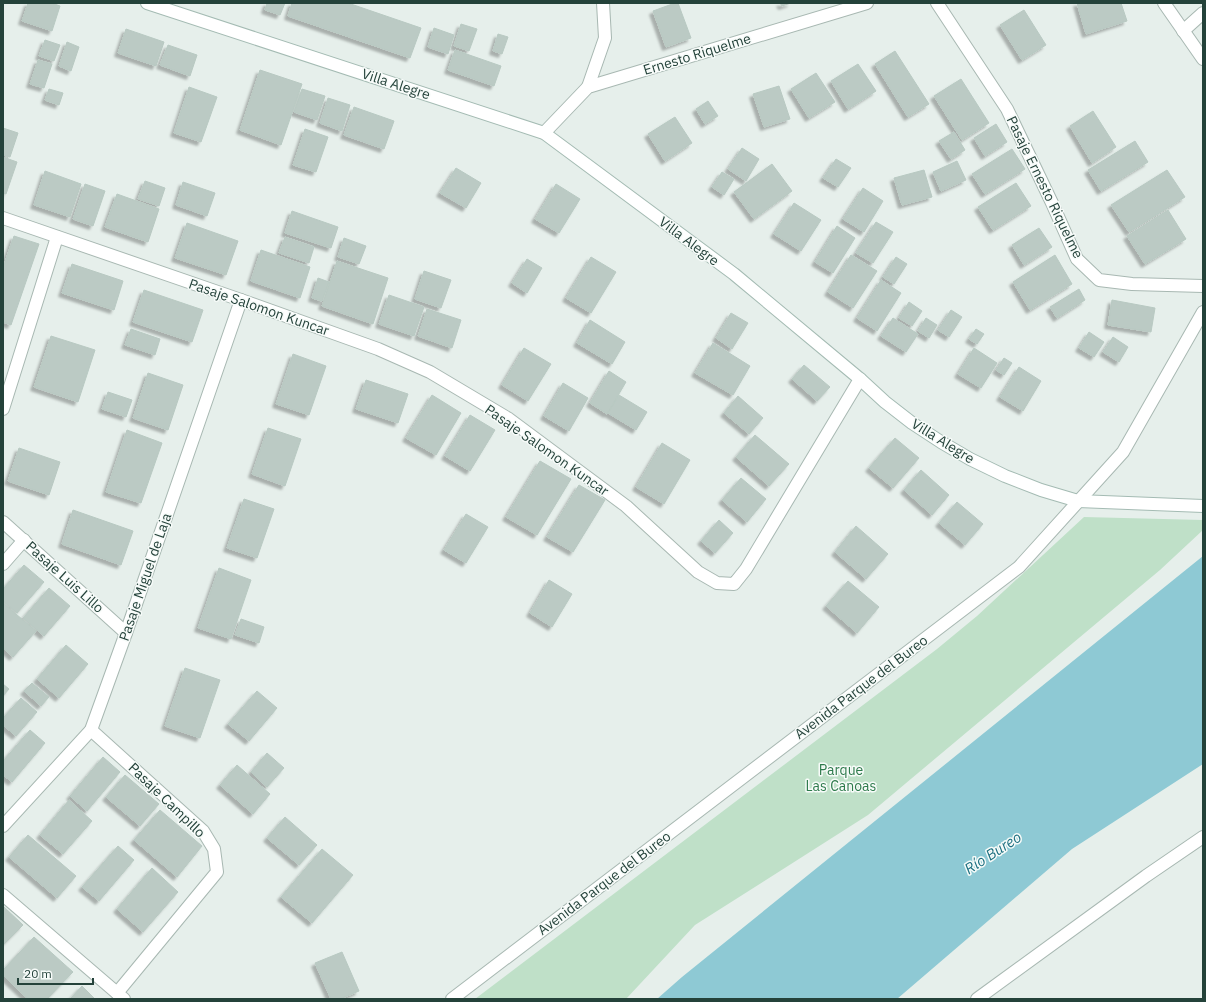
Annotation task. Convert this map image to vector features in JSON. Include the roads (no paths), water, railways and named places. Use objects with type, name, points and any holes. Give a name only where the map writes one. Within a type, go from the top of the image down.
[{"type":"street","name":"Villa Alegre","points":[[147,3],[544,133],[734,274],[860,379],[885,402],[912,423],[970,459],[1005,476],[1041,490],[1078,501],[1203,506]]},
{"type":"street","points":[[588,87],[605,38],[603,3]]},
{"type":"street","name":"Ernesto Riquelme","points":[[544,133],[588,87],[867,3]]},
{"type":"street","name":"Pasaje Ernesto Riquelme","points":[[938,3],[1007,109],[1077,259],[1099,280],[1132,284],[1203,286]]},
{"type":"street","points":[[1164,3],[1203,59]]},
{"type":"street","points":[[1183,31],[1203,13]]},
{"type":"street","name":"Pasaje Salomon Kuncar","points":[[3,218],[378,349],[430,372],[522,429],[626,506],[698,572],[716,583],[734,584],[746,569],[860,379]]},
{"type":"street","points":[[3,409],[58,237]]},
{"type":"street","name":"Pasaje Miguel de Laja","points":[[3,826],[91,730],[241,300]]},
{"type":"street","name":"Avenida Parque del Bureo","points":[[452,999],[1019,567],[1123,452],[1203,312]]},
{"type":"street","name":"Pasaje Luis Lillo","points":[[3,522],[126,633]]},
{"type":"street","points":[[3,564],[24,540]]},
{"type":"street","name":"Pasaje Campillo","points":[[91,730],[203,831],[214,849],[217,872],[121,996]]},
{"type":"street","points":[[977,999],[1146,876],[1203,837]]},
{"type":"street","points":[[3,895],[121,996]]},
{"type":"water","name":"Río Bureo","points":[[1203,556],[1203,764],[1072,849],[897,999],[657,999],[682,977]]},
{"type":"park label","name":"Parque Las Canoas","points":[[841,778]]}]
